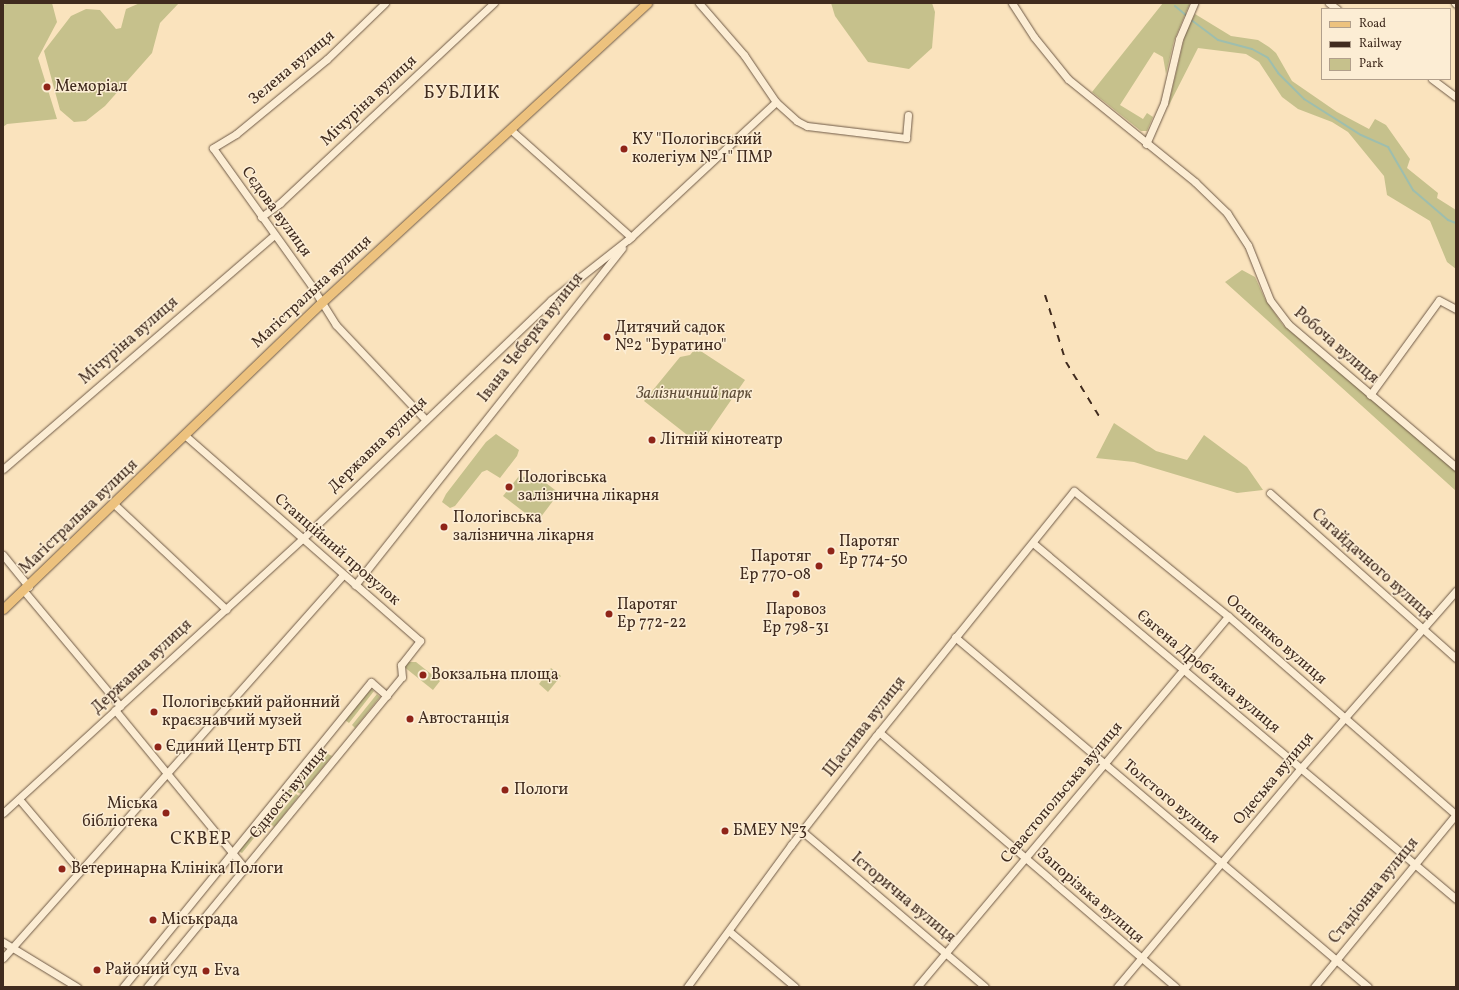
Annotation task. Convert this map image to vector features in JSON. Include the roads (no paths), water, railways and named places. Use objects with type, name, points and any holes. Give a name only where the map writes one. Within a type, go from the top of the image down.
[{"type":"main road","name":"Магістральна вулиця","points":[[3,609],[26,589],[322,302],[647,3]]},
{"type":"street","name":"Зелена вулиця","points":[[213,148],[236,134],[327,59],[384,3]]},
{"type":"street","name":"Мічуріна вулиця","points":[[261,217],[280,203],[494,3]]},
{"type":"street","points":[[699,3],[744,55],[776,102],[788,114],[807,126],[906,138],[908,115]]},
{"type":"street","name":"Робоча вулиця","points":[[1012,3],[1034,37],[1068,78],[1146,144],[1205,191],[1234,222],[1248,245],[1270,300],[1283,319],[1456,467]]},
{"type":"street","points":[[1146,144],[1164,103],[1179,39],[1194,3]]},
{"type":"street","points":[[1433,80],[1456,97]]},
{"type":"street","name":"Державна вулиця","points":[[3,813],[302,539],[425,419],[551,300],[631,237],[776,102]]},
{"type":"street","points":[[510,129],[631,237]]},
{"type":"street","name":"Сєдова вулиця","points":[[213,148],[322,302],[336,325],[425,419]]},
{"type":"street","name":"Мічуріна вулиця","points":[[3,469],[274,235]]},
{"type":"street","name":"Івана Чеберка вулиця","points":[[355,585],[631,237]]},
{"type":"street","points":[[1370,395],[1438,300],[1456,310]]},
{"type":"street","name":"Станційний провулок","points":[[185,435],[420,641],[401,665],[402,677],[387,696]]},
{"type":"street","name":"Щаслива вулиця","points":[[687,987],[730,932],[802,831],[879,732],[1074,492]]},
{"type":"street","name":"Осипенко вулиця","points":[[1074,492],[1228,616],[1456,814]]},
{"type":"street","name":"Сагайдачного вулиця","points":[[1270,493],[1456,658]]},
{"type":"street","points":[[114,504],[226,609]]},
{"type":"street","name":"Євгена Дроб’язка вулиця","points":[[1033,543],[1456,899]]},
{"type":"street","points":[[3,555],[26,589],[118,708],[167,775],[245,868]]},
{"type":"street","points":[[3,958],[79,870],[167,775],[343,574]]},
{"type":"street","name":"Одеська вулиця","points":[[1116,987],[1300,769],[1456,591]]},
{"type":"street","name":"Севастопольська вулиця","points":[[917,987],[1228,616]]},
{"type":"street","name":"Толстого вулиця","points":[[955,637],[1368,987]]},
{"type":"street","name":"Єдності вулиця","points":[[122,987],[233,854],[371,682],[387,696],[147,987]]},
{"type":"street","name":"Запорізька вулиця","points":[[879,732],[1175,987]]},
{"type":"street","points":[[18,799],[79,870]]},
{"type":"street","name":"Стадіонна вулиця","points":[[1314,987],[1456,814]]},
{"type":"street","name":"Історична вулиця","points":[[802,831],[985,987]]},
{"type":"street","points":[[730,932],[795,987]]},
{"type":"street","points":[[3,942],[77,987]]},
{"type":"waterway","points":[[1175,6],[1187,16]]},
{"type":"waterway","points":[[1190,19],[1218,40],[1252,49],[1268,58],[1278,73],[1304,99],[1361,135],[1388,147],[1413,190],[1448,220],[1456,223]]},
{"type":"railway","points":[[1045,295],[1066,362],[1099,416]]},
{"type":"place","name":"Меморіал","points":[[47,87]]},
{"type":"place","name":"КУ \"Пологівський колегіум № 1\" ПМР","points":[[624,149]]},
{"type":"place","name":"Дитячий садок №2 \"Буратино\"","points":[[607,337]]},
{"type":"place","name":"Літній кінотеатр","points":[[652,440]]},
{"type":"place","name":"Пологівська залізнична лікарня","points":[[509,487]]},
{"type":"place","name":"Пологiвська залiзнична лiкарня","points":[[444,527]]},
{"type":"place","name":"Паротяг Ер 774-50","points":[[831,551]]},
{"type":"place","name":"Паротяг Ер 770-08","points":[[819,566]]},
{"type":"place","name":"Паровоз Ер 798-31","points":[[796,594]]},
{"type":"place","name":"Паротяг Ер 772-22","points":[[609,614]]},
{"type":"place","name":"Вокзальна площа","points":[[423,675]]},
{"type":"place","name":"Пологівський районний краєзнавчий музей","points":[[154,712]]},
{"type":"place","name":"Автостанція","points":[[410,719]]},
{"type":"place","name":"Єдиний Центр БТІ","points":[[158,747]]},
{"type":"place","name":"Пологи","points":[[505,790]]},
{"type":"place","name":"Міська бібліотека","points":[[166,813]]},
{"type":"place","name":"БМЕУ №3","points":[[725,831]]},
{"type":"place","name":"Ветеринарна Клініка Пологи","points":[[62,869]]},
{"type":"place","name":"Міськрада","points":[[153,920]]},
{"type":"place","name":"Районий суд","points":[[97,970]]},
{"type":"place","name":"Eva","points":[[206,971]]},
{"type":"district","name":"БУБЛИК","points":[[462,94]]},
{"type":"district","name":"СКВЕР","points":[[201,840]]},
{"type":"park label","name":"Залізничний парк","points":[[694,394]]}]
